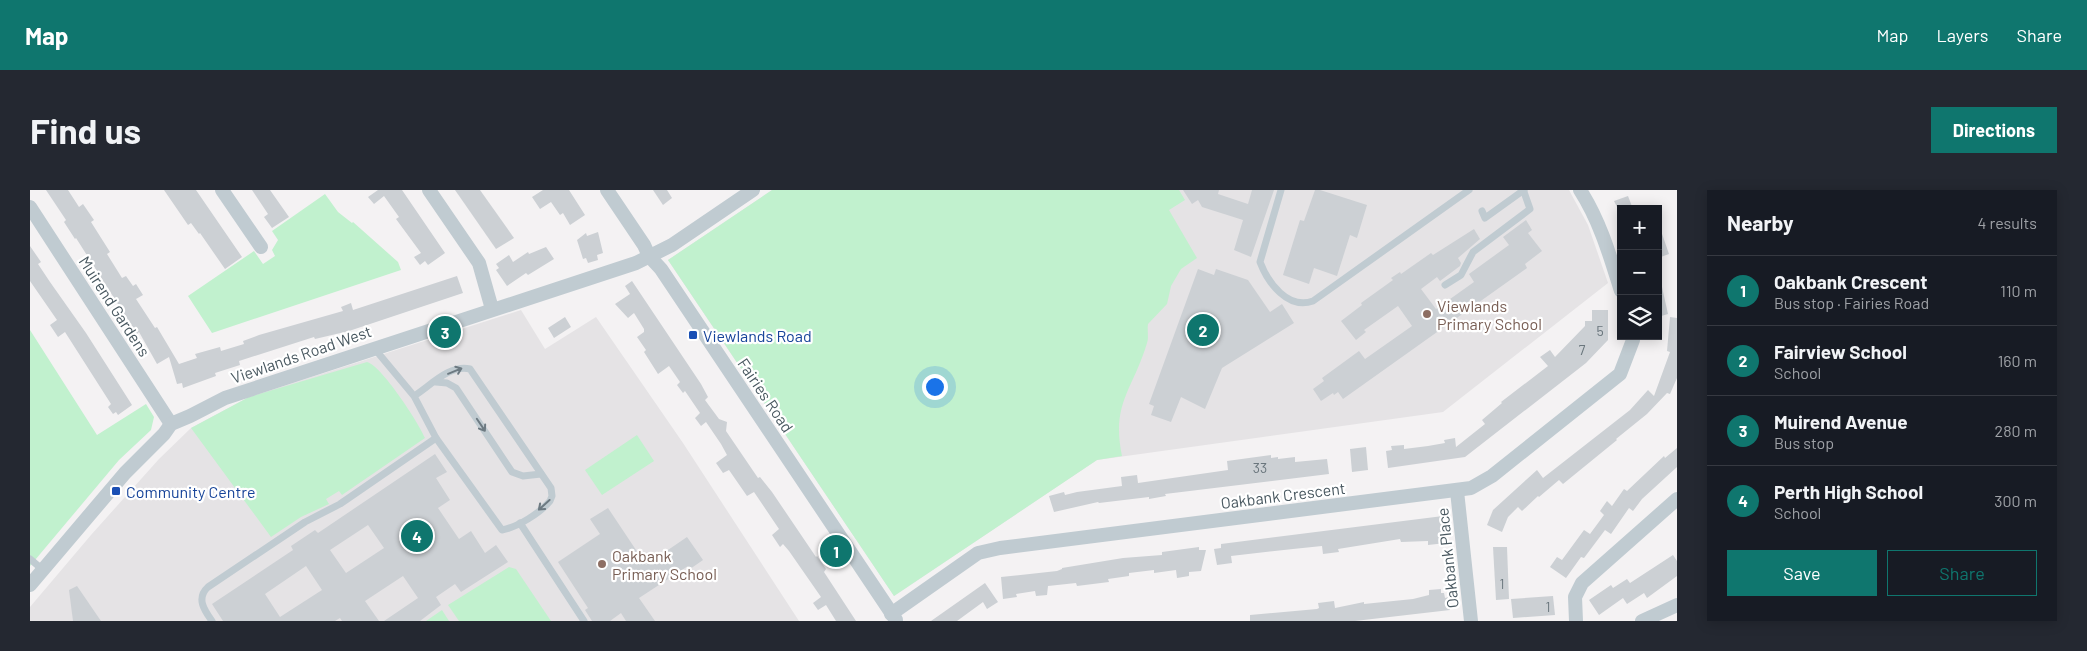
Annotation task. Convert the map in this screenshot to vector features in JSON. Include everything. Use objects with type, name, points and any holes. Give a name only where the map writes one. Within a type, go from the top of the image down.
[{"type":"street","points":[[222,190],[261,247]]},
{"type":"street","points":[[429,190],[479,263],[492,309]]},
{"type":"street","name":"Fairies Road","points":[[607,190],[644,245],[649,256],[661,269],[894,618]]},
{"type":"street","points":[[649,256],[672,245],[753,190]]},
{"type":"street","points":[[1580,190],[1602,231],[1617,278]]},
{"type":"street","name":"Muirend Gardens","points":[[30,207],[171,424]]},
{"type":"street","name":"Viewlands Road West","points":[[30,585],[125,473],[164,434],[171,424],[225,398],[492,309],[611,272],[649,256]]},
{"type":"street","name":"Oakbank Crescent","points":[[894,618],[978,553],[1000,548],[1471,488],[1492,476],[1620,374],[1633,340]]},
{"type":"street","name":"Oakbank Place","points":[[1457,491],[1471,621]]},
{"type":"street","points":[[1576,621],[1574,597],[1582,583],[1677,499]]},
{"type":"street","points":[[1642,621],[1677,605]]},
{"type":"lane","points":[[1282,190],[1260,262],[1263,270],[1284,296],[1296,303],[1304,304],[1313,301],[1469,190]]},
{"type":"lane","points":[[1445,286],[1460,274],[1473,252],[1530,209],[1524,191],[1485,216]]},
{"type":"lane","points":[[374,348],[414,396],[436,438],[502,530],[520,523],[550,501],[552,492],[470,370],[457,368],[414,396]]},
{"type":"lane","points":[[436,382],[447,383],[456,388],[512,472],[523,476],[541,474]]},
{"type":"lane","points":[[212,621],[204,610],[202,601],[203,593],[208,587],[305,522],[340,504],[436,438]]},
{"type":"lane","points":[[520,523],[584,621]]},
{"type":"lane","points":[[30,559],[43,570]]},
{"type":"shaded area","points":[[772,190],[1569,190],[1588,225],[1608,283],[1443,412],[1097,460],[894,596],[668,260]]},
{"type":"shaded area","points":[[521,310],[545,349],[596,317],[683,443],[799,621],[30,621],[30,607],[159,459],[191,428],[249,397]]},
{"type":"green space","points":[[772,190],[1179,190],[1185,200],[1169,210],[1197,258],[1181,269],[1171,286],[1167,304],[1148,324],[1147,343],[1121,409],[1119,438],[1122,456],[1097,460],[894,596],[668,260]]},
{"type":"green space","points":[[325,194],[338,212],[353,222],[398,262],[401,270],[212,333],[188,296],[254,251],[263,264],[275,256],[272,250],[278,240],[272,231]]},
{"type":"green space","points":[[30,330],[97,435],[146,404],[154,417],[151,430],[119,460],[30,566]]},
{"type":"green space","points":[[367,362],[390,383],[408,408],[425,438],[342,495],[339,491],[326,499],[329,504],[301,517],[271,537],[191,428],[249,397]]},
{"type":"green space","points":[[637,435],[654,461],[602,495],[585,470]]},
{"type":"green space","points":[[509,567],[516,569],[551,621],[459,621],[448,605]]},
{"type":"green space","points":[[442,610],[449,621],[426,621]]},
{"type":"building","points":[[46,190],[68,190],[79,207],[83,204],[94,220],[91,222],[110,252],[107,254],[122,278],[126,276],[133,286],[136,284],[143,295],[136,299],[155,328],[157,327],[179,364],[197,358],[195,354],[220,347],[221,351],[244,344],[243,341],[259,335],[343,311],[341,307],[351,303],[353,310],[457,276],[463,293],[349,331],[315,339],[314,337],[239,361],[240,365],[215,373],[216,376],[183,388],[182,383],[177,384],[169,357],[157,364],[139,332],[137,334],[64,222],[66,220]]},
{"type":"building","points":[[164,190],[196,190],[242,257],[225,269],[200,233],[191,223],[188,225]]},
{"type":"building","points":[[252,190],[270,190],[289,217],[272,228],[264,217],[268,214]]},
{"type":"building","points":[[378,190],[402,190],[445,253],[428,265],[425,261],[420,265],[414,257],[421,253],[396,219],[399,217],[384,196],[374,204],[368,197]]},
{"type":"building","points":[[455,190],[480,190],[514,238],[496,249]]},
{"type":"building","points":[[543,190],[569,190],[585,215],[570,225],[563,213],[560,215],[551,202],[540,209],[532,197]]},
{"type":"building","points":[[653,190],[667,190],[672,198],[663,205]]},
{"type":"building","points":[[1183,190],[1219,190],[1218,194],[1248,204],[1252,190],[1274,190],[1251,257],[1234,250],[1243,220],[1202,207],[1198,200],[1192,204]]},
{"type":"building","points":[[1315,190],[1367,205],[1357,238],[1350,235],[1337,276],[1314,268],[1309,284],[1283,275],[1300,220],[1304,221]]},
{"type":"building","points":[[1628,196],[1631,205],[1617,205],[1617,207],[1614,201]]},
{"type":"building","points":[[1526,220],[1532,230],[1528,233],[1542,251],[1525,264],[1527,268],[1343,399],[1338,392],[1321,401],[1313,389],[1324,381],[1322,378],[1359,351],[1365,359],[1412,326],[1398,306],[1364,330],[1366,332],[1356,340],[1341,321],[1362,305],[1361,303],[1393,280],[1391,278],[1400,272],[1401,274],[1431,253],[1433,255],[1474,229],[1480,239],[1458,258],[1461,263],[1460,266],[1440,281],[1437,277],[1421,289],[1436,309],[1474,282],[1469,274],[1509,245],[1503,237]]},
{"type":"building","points":[[598,232],[603,253],[597,255],[598,260],[588,263],[586,258],[583,259],[577,240],[586,233],[587,236]]},
{"type":"building","points":[[1662,234],[1669,254],[1662,257]]},
{"type":"building","points":[[30,246],[41,262],[38,264],[86,333],[132,405],[118,415],[116,412],[113,414],[108,407],[111,404],[65,332],[58,337],[50,325],[57,320],[30,281]]},
{"type":"building","points":[[546,247],[554,259],[528,275],[526,273],[507,286],[496,270],[499,268],[496,264],[509,255],[513,262],[528,252],[529,254]]},
{"type":"building","points":[[1198,269],[1214,275],[1216,269],[1248,280],[1270,312],[1282,304],[1294,323],[1222,368],[1205,409],[1181,397],[1171,422],[1151,415],[1154,406],[1149,404]]},
{"type":"building","points":[[632,281],[701,384],[708,397],[705,400],[719,419],[727,422],[726,431],[758,478],[760,477],[772,492],[826,569],[824,572],[856,621],[836,621],[826,605],[818,610],[813,603],[821,597],[789,551],[783,544],[780,547],[772,535],[779,529],[754,492],[747,496],[729,470],[723,473],[716,463],[727,455],[721,444],[706,422],[701,426],[695,418],[700,413],[685,391],[683,393],[677,385],[680,382],[669,366],[658,374],[637,337],[644,332],[644,329],[634,313],[628,318],[615,304],[630,294],[625,286]]},
{"type":"building","points":[[1662,287],[1668,314],[1662,316]]},
{"type":"building","points":[[1592,310],[1608,310],[1608,340],[1586,363],[1465,457],[1388,468],[1386,451],[1392,450],[1391,446],[1404,445],[1404,449],[1428,446],[1445,443],[1444,440],[1455,438],[1456,447],[1485,424],[1482,420],[1501,402],[1548,366],[1540,357],[1550,350],[1555,357],[1585,326],[1585,321],[1592,321]]},
{"type":"building","points":[[565,317],[571,327],[554,338],[548,328]]},
{"type":"building","points":[[1670,317],[1677,318],[1677,378],[1670,394],[1667,393],[1647,414],[1563,484],[1559,480],[1522,511],[1518,507],[1508,517],[1502,532],[1487,525],[1493,510],[1537,470],[1543,478],[1630,410],[1648,390],[1654,396],[1670,352],[1667,351]]},
{"type":"building","points":[[1366,447],[1368,470],[1352,472],[1350,449]]},
{"type":"building","points":[[1677,448],[1677,467],[1642,499],[1633,511],[1629,508],[1611,534],[1605,530],[1584,558],[1581,557],[1566,578],[1550,567],[1557,557],[1562,560],[1584,530],[1590,534],[1604,515],[1600,511],[1607,501],[1612,506],[1624,489],[1627,491],[1664,456],[1665,458]]},
{"type":"building","points":[[435,454],[447,472],[436,478],[450,500],[438,508],[459,539],[471,531],[485,553],[496,545],[508,562],[461,592],[455,584],[436,597],[441,605],[420,621],[384,621],[418,598],[403,576],[365,601],[379,621],[342,621],[340,618],[335,621],[223,621],[212,604],[293,550],[291,546],[315,530],[318,533]],"holes":[[[368,525],[384,548],[346,573],[330,550]],[[306,566],[322,590],[280,617],[265,594]]]},
{"type":"building","points":[[1271,455],[1271,458],[1278,457],[1278,459],[1295,457],[1295,462],[1327,459],[1329,474],[1165,494],[1166,496],[1149,499],[1149,497],[1098,502],[1054,512],[1049,496],[1064,492],[1065,495],[1122,486],[1121,477],[1137,475],[1138,483],[1228,470],[1227,461]]},
{"type":"building","name":"Oakbank Primary School","points":[[608,508],[646,565],[687,537],[703,560],[690,569],[688,566],[639,598],[655,621],[626,621],[621,613],[610,621],[592,621],[585,610],[588,608],[558,562],[600,534],[590,519]]},
{"type":"building","points":[[1443,516],[1446,543],[1428,545],[1428,541],[1401,542],[1400,539],[1338,549],[1339,552],[1323,554],[1322,546],[1231,556],[1232,563],[1217,565],[1214,549],[1221,548],[1221,544]]},
{"type":"building","points":[[1199,547],[1199,550],[1206,550],[1201,571],[1189,572],[1189,576],[1177,578],[1176,570],[1154,573],[1154,570],[1129,573],[1129,576],[1108,579],[1109,582],[1077,586],[1076,583],[1048,586],[1047,595],[1036,596],[1035,591],[1016,594],[1017,597],[1003,599],[1001,577],[1057,571],[1062,568],[1123,558],[1162,555],[1162,552]]},
{"type":"building","points":[[1493,547],[1507,547],[1509,599],[1496,600]]},
{"type":"building","points":[[1673,555],[1677,561],[1677,576],[1647,598],[1644,593],[1627,604],[1623,598],[1599,615],[1589,600],[1611,585],[1613,588],[1627,579],[1630,583]]},
{"type":"building","points":[[985,583],[998,602],[987,609],[983,602],[957,621],[931,621]]},
{"type":"building","points":[[77,586],[101,621],[73,621],[69,590]]},
{"type":"building","points":[[1441,589],[1441,593],[1444,593],[1445,598],[1449,597],[1450,610],[1355,621],[1250,621],[1250,615],[1317,609],[1319,608],[1318,603],[1334,601],[1335,608],[1364,602],[1364,604],[1413,599],[1429,595],[1429,590]]},
{"type":"building","points":[[1553,596],[1555,615],[1513,618],[1511,599]]},
{"type":"place","name":"Viewlands Primary School","points":[[1427,314]]},
{"type":"place","name":"Fairview School","points":[[1203,330]]},
{"type":"place","name":"Muirend Avenue","points":[[445,332]]},
{"type":"place","name":"Viewlands Road","points":[[693,335]]},
{"type":"place","name":"Community Centre","points":[[116,491]]},
{"type":"place","name":"Perth High School","points":[[417,536]]},
{"type":"place","name":"Oakbank Crescent","points":[[836,551]]},
{"type":"place","name":"Oakbank Primary School","points":[[602,564]]}]
